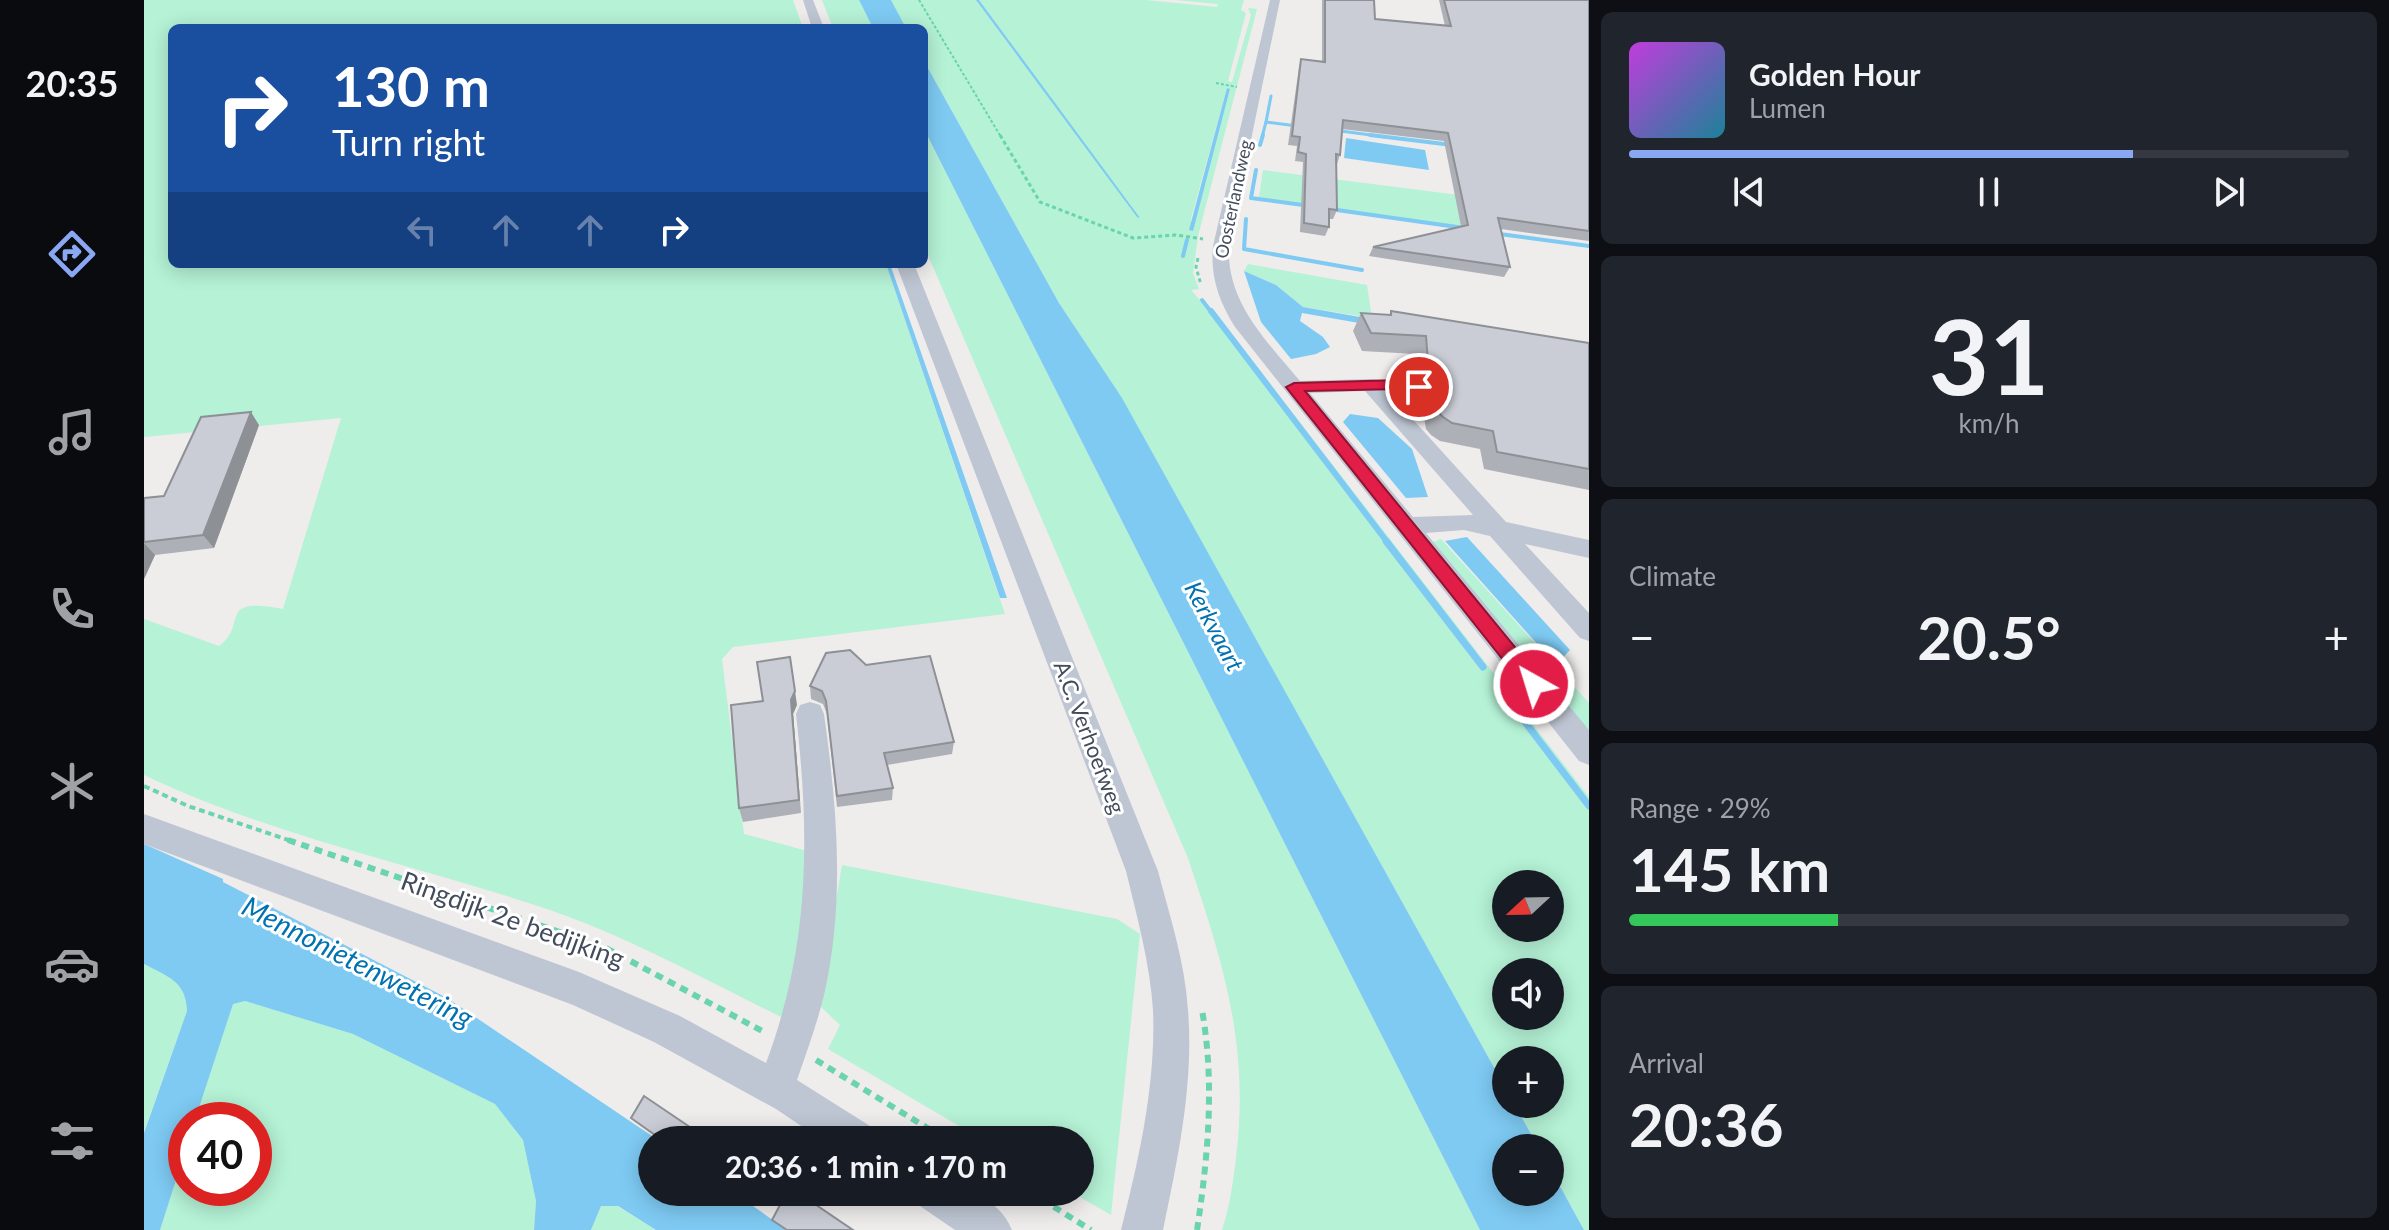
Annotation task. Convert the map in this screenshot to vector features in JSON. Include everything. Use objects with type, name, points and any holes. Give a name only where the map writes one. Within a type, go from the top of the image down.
[{"type":"street","points":[[808,0],[817,24]]},
{"type":"street","name":"Oosterlandweg","points":[[1275,0],[1222,241],[1219,265],[1223,290],[1242,323],[1589,752]]},
{"type":"street","name":"A.C. Verhoefweg","points":[[907,268],[1142,871],[1162,948],[1171,1028],[1159,1156],[1142,1230]]},
{"type":"street","points":[[1371,385],[1589,631]]},
{"type":"street","points":[[1294,387],[1419,387]]},
{"type":"street","points":[[1406,526],[1464,522],[1589,549]]},
{"type":"street","points":[[775,1089],[809,981],[820,903],[822,808],[810,714]]},
{"type":"street","name":"Ringdijk 2e bedijking","points":[[144,829],[579,990],[667,1029],[775,1089],[834,1126]]},
{"type":"street","points":[[955,1206],[991,1230]]},
{"type":"path","points":[[919,0],[1040,202],[1133,238],[1176,235],[1222,241]]},
{"type":"path","points":[[1216,83],[1235,86]]},
{"type":"path","name":"Ringdijk 2e bedijking","points":[[144,786],[188,806],[604,947],[836,1071],[924,1126]]},
{"type":"path","points":[[1052,1206],[1091,1230]]},
{"type":"green space","points":[[144,0],[793,0],[802,24],[168,24],[168,268],[887,268],[1005,614],[733,647],[722,659],[744,834],[811,852],[811,939],[783,1018],[664,958],[572,918],[290,832],[144,775],[144,619],[219,646],[228,638],[241,609],[262,606],[283,609],[341,418],[144,437]]},
{"type":"green space","points":[[822,0],[859,0],[871,24],[831,24]]},
{"type":"green space","points":[[891,0],[976,0],[1138,217],[979,0],[1146,0],[1217,7],[1218,4],[1175,0],[1244,0],[1241,10],[1246,13],[1228,81],[1232,82],[1251,15],[1248,8],[1257,9],[1198,236],[1193,273],[1199,289],[1191,290],[1245,351],[1589,797],[1589,1230],[1584,1230],[1564,1194],[1564,1134],[1531,1134],[1522,1118],[1564,1118],[1564,1046],[1492,1046],[1492,1064],[1122,399],[1059,303],[928,68],[928,24],[904,24]],"holes":[[[1227,88],[1230,89],[1192,231],[1191,219]]]},
{"type":"green space","points":[[928,137],[1480,1230],[1222,1230],[1236,1158],[1239,1078],[1236,1041],[1222,969],[1188,858],[928,255]]},
{"type":"green space","points":[[1263,170],[1459,195],[1499,233],[1259,197]]},
{"type":"green space","points":[[1248,264],[1367,285],[1372,318],[1303,307],[1276,285],[1244,271]]},
{"type":"green space","points":[[1441,539],[1589,703],[1589,736],[1433,542]]},
{"type":"green space","points":[[842,865],[1117,919],[1140,934],[1111,1215],[1094,1205],[1094,1126],[959,1126],[828,1049],[840,1025],[819,1005]]},
{"type":"green space","points":[[144,964],[179,986],[187,1011],[144,1132]]},
{"type":"green space","points":[[245,1001],[353,1034],[495,1104],[523,1140],[536,1201],[534,1230],[160,1230],[168,1205],[272,1206],[272,1102],[201,1102],[233,1003]]},
{"type":"green space","points":[[601,1206],[617,1206],[656,1230],[591,1230]]},
{"type":"water","points":[[859,0],[891,0],[904,24],[871,24]]},
{"type":"water","points":[[976,0],[979,0],[1140,218],[1137,217]]},
{"type":"water","name":"Kerkvaart","points":[[928,68],[1059,303],[1122,398],[1492,1064],[1492,1118],[1522,1118],[1531,1134],[1492,1134],[1492,1206],[1564,1206],[1564,1194],[1584,1230],[1480,1230],[928,137]]},
{"type":"water","points":[[1227,88],[1230,89],[1193,231],[1189,230]]},
{"type":"water","points":[[1346,138],[1425,150],[1429,170],[1344,158]]},
{"type":"water","points":[[887,268],[891,268],[1007,598],[1000,598]]},
{"type":"water","points":[[1244,271],[1276,285],[1303,307],[1417,327],[1416,333],[1302,313],[1300,321],[1323,337],[1330,347],[1316,354],[1291,359],[1261,322]]},
{"type":"water","points":[[1350,414],[1378,418],[1412,449],[1428,497],[1406,498],[1343,422]]},
{"type":"water","points":[[1467,537],[1570,650],[1556,665],[1445,541]]},
{"type":"water","name":"Mennonietenwetering","points":[[144,844],[223,879],[223,882],[447,998],[638,1127],[638,1206],[753,1206],[787,1230],[656,1230],[618,1206],[601,1206],[591,1230],[534,1230],[536,1201],[523,1140],[495,1104],[353,1034],[245,1001],[233,1004],[201,1102],[168,1102],[168,1205],[160,1230],[144,1230],[144,1133],[187,1011],[179,986],[144,964]]},
{"type":"building","points":[[1325,0],[1374,0],[1375,19],[1451,26],[1444,0],[1589,0],[1589,231],[1498,218],[1510,267],[1373,247],[1468,225],[1448,133],[1343,120],[1340,155],[1336,154],[1337,210],[1329,209],[1329,227],[1304,223],[1306,154],[1298,152],[1300,137],[1292,136],[1301,59],[1325,62]]},
{"type":"building","points":[[1391,311],[1589,343],[1589,469],[1497,452],[1493,431],[1452,423],[1443,417],[1437,411],[1430,376],[1439,375],[1443,369],[1437,362],[1428,362],[1426,336],[1371,333],[1361,313],[1391,315]]},
{"type":"building","points":[[251,412],[203,535],[144,542],[144,498],[164,496],[201,417]]},
{"type":"building","points":[[850,650],[866,665],[930,656],[954,742],[884,753],[893,788],[837,796],[826,701],[822,691],[810,686],[826,653]]},
{"type":"building","points":[[790,657],[795,691],[791,700],[799,800],[739,808],[731,705],[763,701],[757,662]]},
{"type":"building","points":[[644,1096],[688,1126],[642,1126],[631,1118]]},
{"type":"building","points":[[780,1206],[818,1206],[853,1230],[787,1230],[772,1220]]},
{"type":"waterway","points":[[1266,122],[1271,96]]},
{"type":"waterway","points":[[1262,137],[1266,122]]},
{"type":"waterway","points":[[1266,122],[1297,126]]},
{"type":"waterway","points":[[1333,130],[1381,136]]},
{"type":"waterway","points":[[1260,145],[1263,135]]},
{"type":"waterway","points":[[1370,135],[1381,136]]},
{"type":"waterway","points":[[1381,136],[1452,145]]},
{"type":"waterway","points":[[1381,136],[1386,137]]},
{"type":"waterway","points":[[1256,170],[1251,198],[1310,206]]},
{"type":"waterway","points":[[1330,209],[1464,228]]},
{"type":"waterway","points":[[1246,219],[1244,249],[1362,270]]},
{"type":"waterway","points":[[1492,233],[1589,246]]},
{"type":"waterway","points":[[1183,256],[1187,240]]},
{"type":"waterway","points":[[1202,300],[1212,313]]},
{"type":"waterway","points":[[1211,311],[1388,543]]},
{"type":"waterway","points":[[1386,541],[1483,667]]},
{"type":"waterway","points":[[1509,701],[1589,806]]},
{"type":"route","points":[[1419,387],[1401,384],[1294,387],[1534,684]]}]
